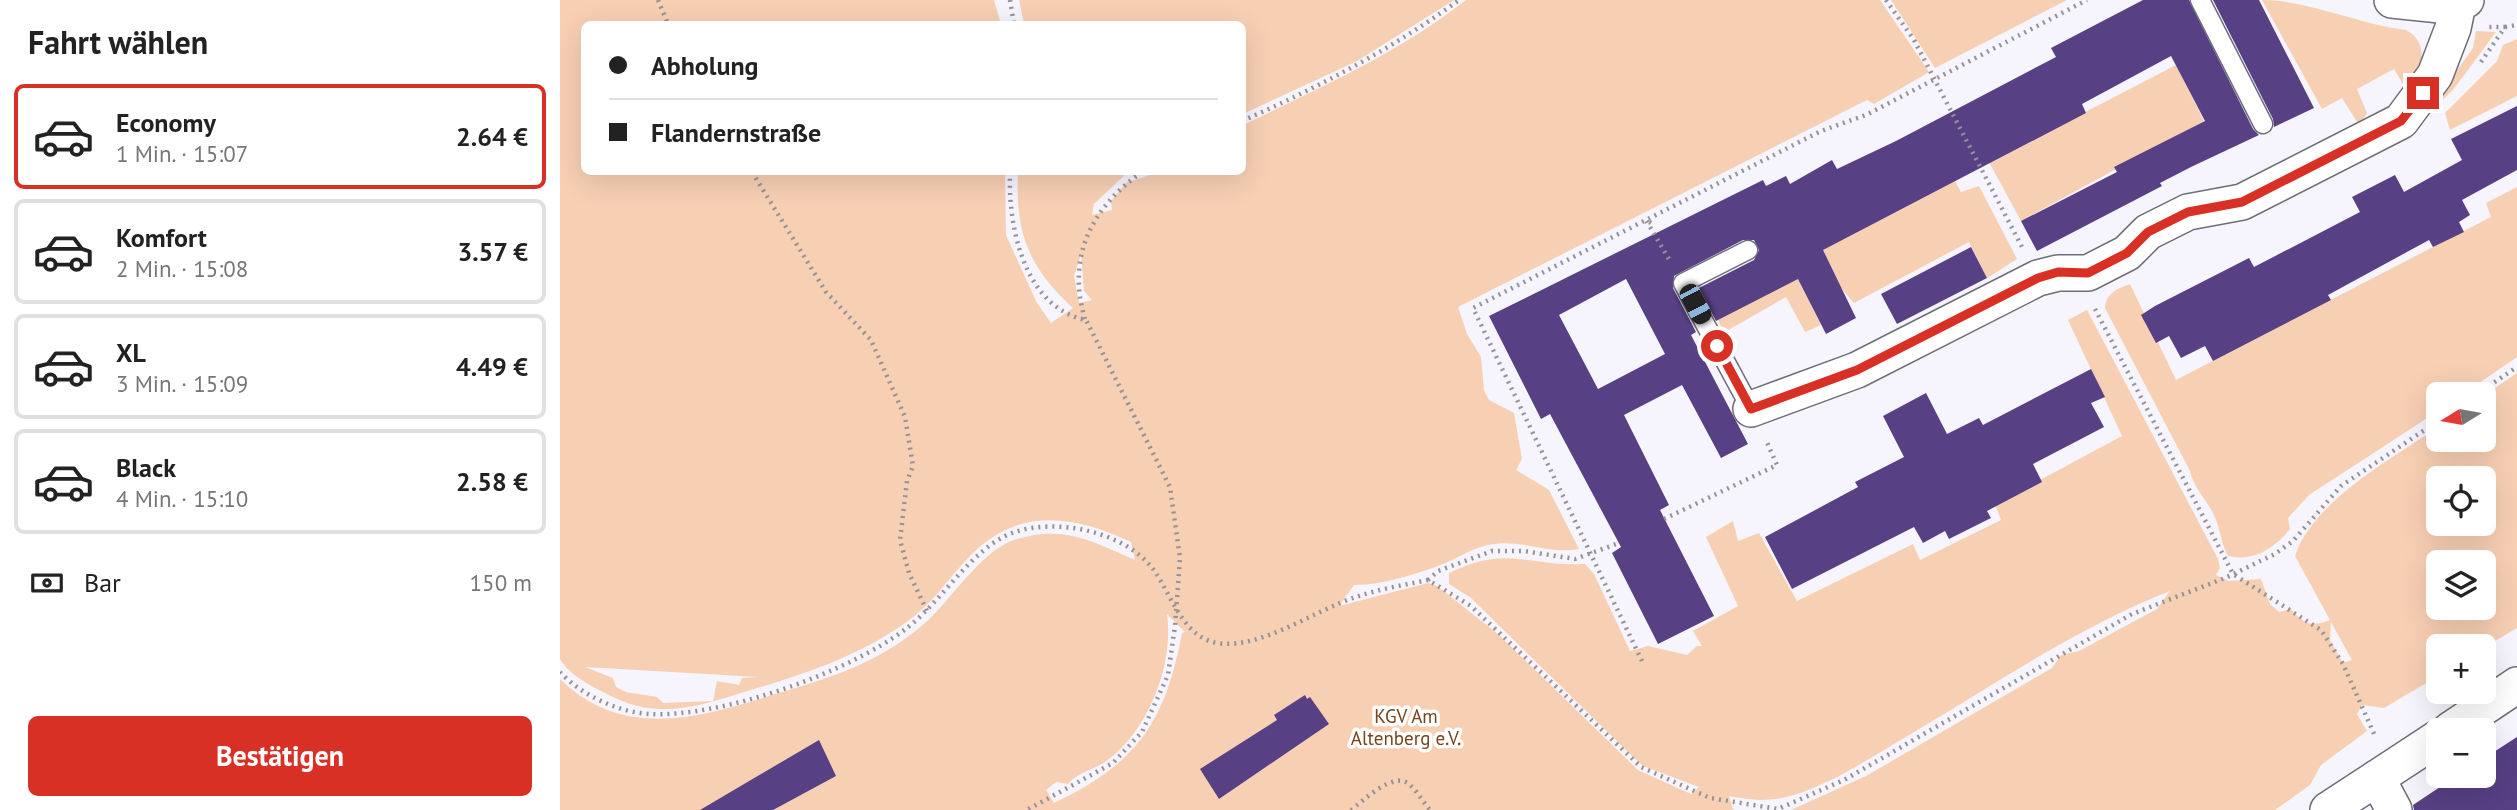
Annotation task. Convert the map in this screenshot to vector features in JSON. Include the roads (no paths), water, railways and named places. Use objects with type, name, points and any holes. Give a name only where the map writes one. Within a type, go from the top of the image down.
[{"type":"street","points":[[1751,409],[1857,370],[2038,278],[2058,272],[2088,273],[2127,253],[2148,232],[2188,212],[2242,202],[2401,121],[2435,75],[2462,2],[2421,4],[2392,0]]},
{"type":"street","points":[[2468,718],[2517,685]]},
{"type":"street","points":[[2328,810],[2426,746]]},
{"type":"street","points":[[2377,778],[2394,810]]},
{"type":"lane","points":[[2200,0],[2263,124]]},
{"type":"lane","points":[[1748,250],[1684,283],[1751,409]]},
{"type":"park label","name":"KGV Am Altenberg e.V.","points":[[1406,727]]}]
